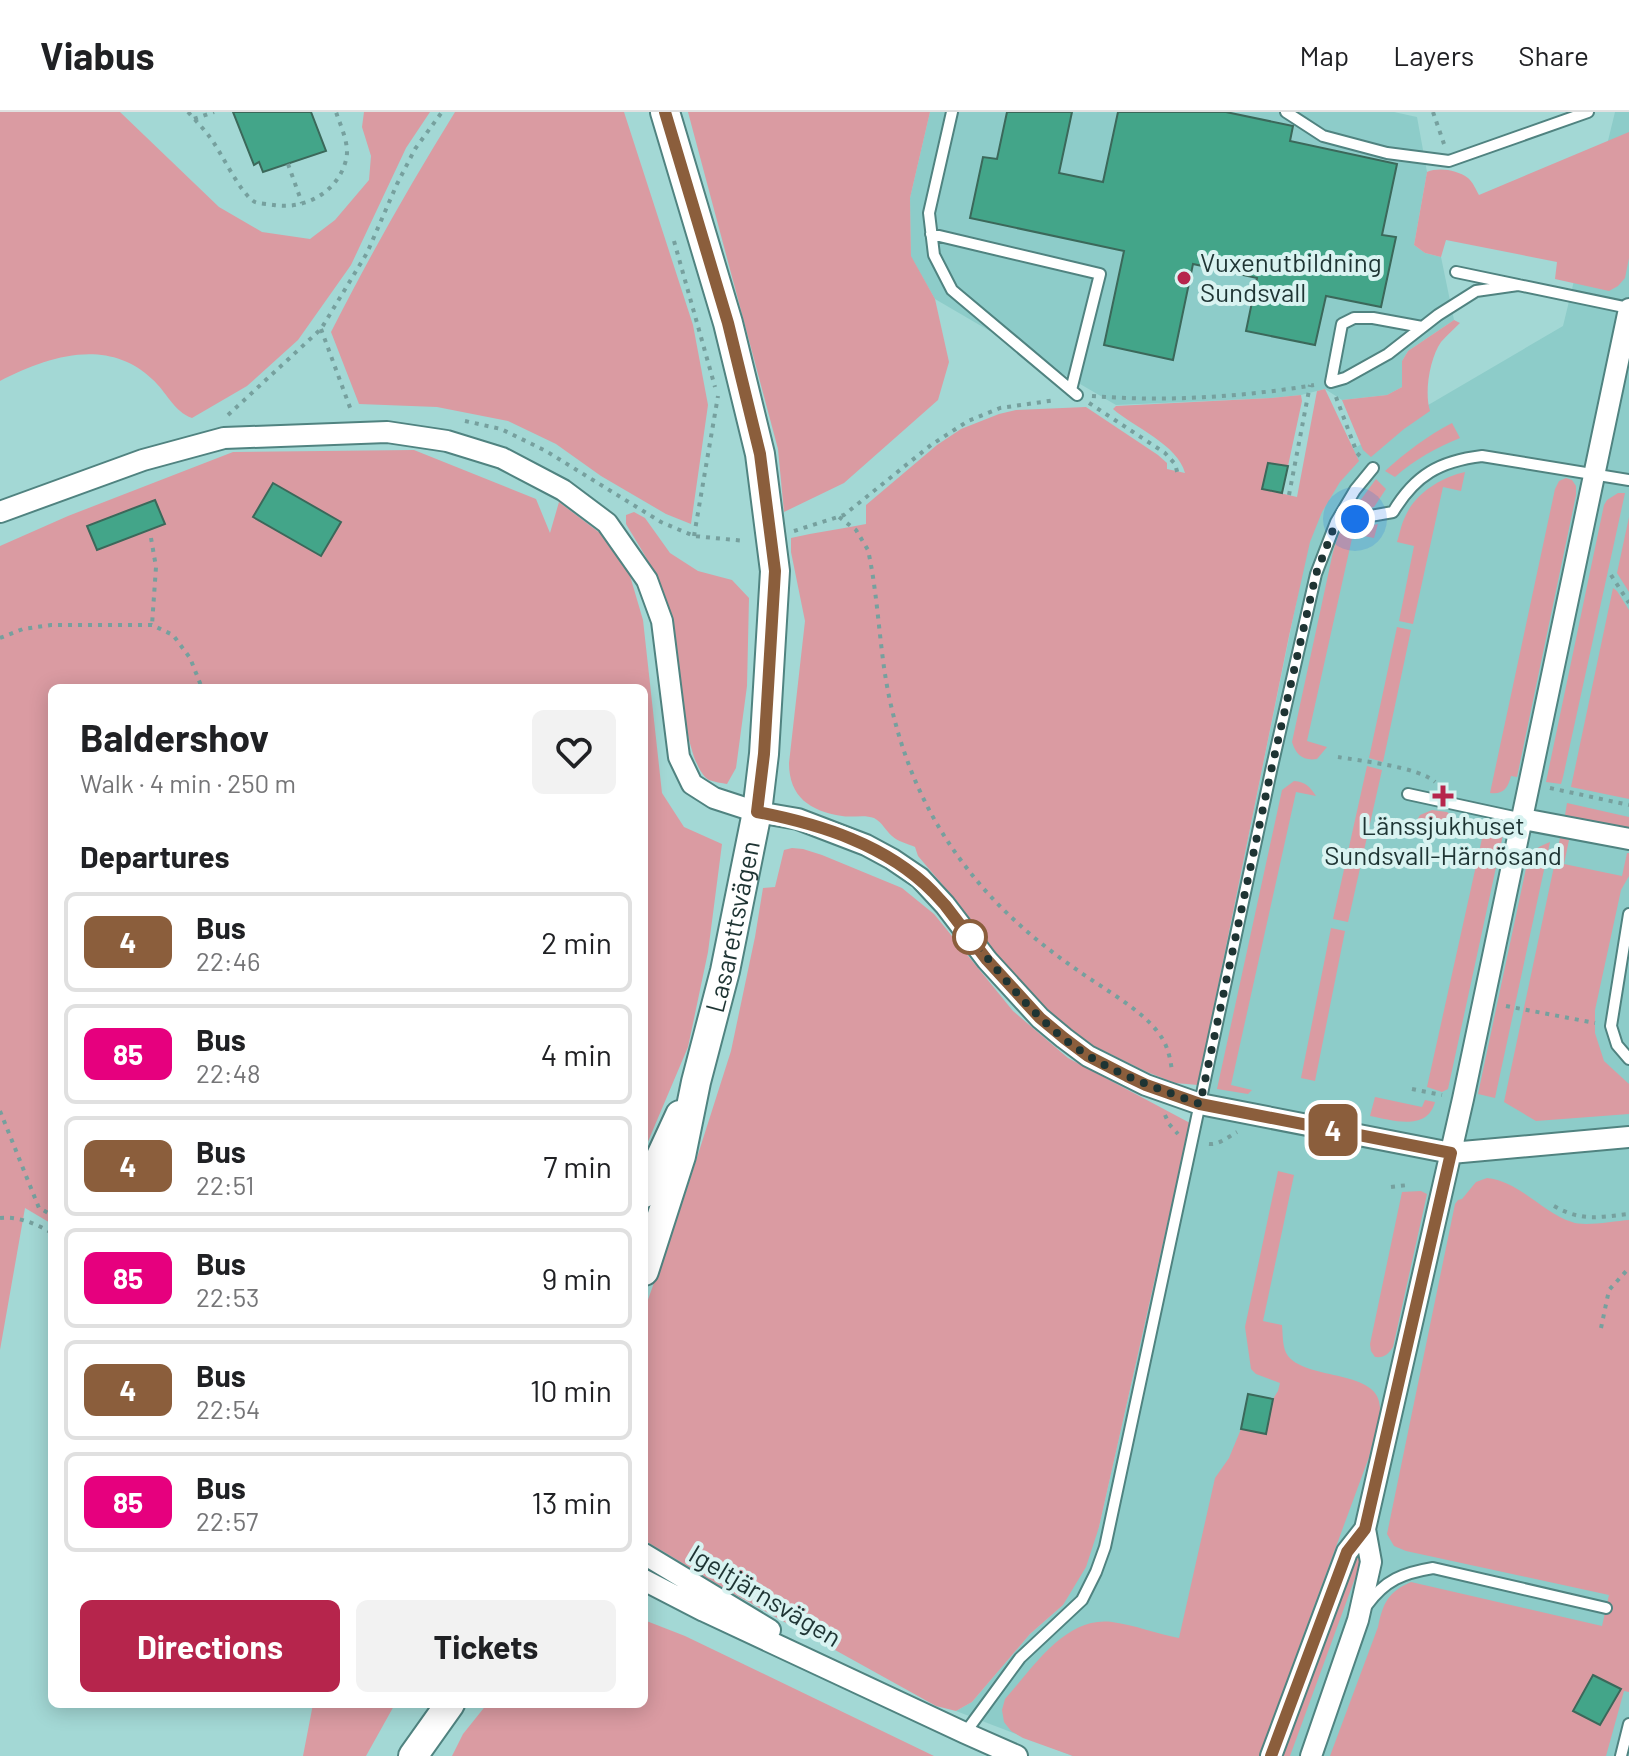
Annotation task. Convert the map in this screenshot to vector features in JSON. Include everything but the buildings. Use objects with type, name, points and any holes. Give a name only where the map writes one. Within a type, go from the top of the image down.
[{"type":"street","name":"Lasarettsvägen","points":[[648,1259],[681,1156],[696,1082],[725,971],[757,812],[764,754],[775,571],[760,454],[728,323],[665,112]]},
{"type":"street","points":[[1311,1756],[1358,1620],[1371,1562],[1365,1529],[1484,1002],[1629,309]]},
{"type":"street","points":[[0,512],[143,460],[224,438],[387,432],[447,441],[502,458],[563,490],[607,523],[647,580],[662,621],[679,757],[692,784],[714,798],[757,812],[798,819],[866,845],[920,878],[1040,1018],[1088,1056],[1146,1085],[1200,1104],[1451,1153],[1629,1137]]},
{"type":"street","points":[[1523,819],[1629,839]]},
{"type":"street","name":"Lasarettsvägen","points":[[648,1183],[696,1082]]},
{"type":"street","points":[[1271,1756],[1347,1552],[1365,1529]]},
{"type":"street","name":"Igeltjärnsvägen","points":[[648,1556],[859,1683]]},
{"type":"street","name":"Igeltjärnsvägen","points":[[648,1582],[1017,1756]]},
{"type":"street","name":"Igeltjärnsvägen","points":[[648,1591],[674,1595]]},
{"type":"street","points":[[417,1750],[433,1708]]},
{"type":"street","points":[[417,1750],[447,1708]]},
{"type":"lane","points":[[931,234],[1100,274],[1074,393],[952,290],[934,255],[931,234],[929,213],[952,112]]},
{"type":"lane","points":[[1286,112],[1323,136],[1387,153],[1449,161],[1588,112]]},
{"type":"lane","points":[[1456,272],[1629,309]]},
{"type":"lane","points":[[1422,327],[1373,318],[1354,318],[1342,324],[1331,382],[1345,378],[1388,354],[1476,291],[1518,285]]},
{"type":"lane","points":[[1336,522],[1393,512],[1401,499],[1430,471],[1458,459],[1482,456],[1629,480]]},
{"type":"lane","points":[[965,1733],[1020,1658],[1082,1600],[1105,1547],[1316,574],[1336,522],[1355,490],[1373,468]]},
{"type":"lane","points":[[1408,794],[1523,819]]},
{"type":"lane","points":[[1629,914],[1611,1026],[1617,1045],[1629,1059]]},
{"type":"lane","points":[[1358,1620],[1383,1585],[1409,1572],[1433,1568],[1606,1608]]},
{"type":"lane","points":[[1621,1756],[1629,1724]]},
{"type":"path","points":[[188,112],[210,137],[254,202],[285,207],[319,197],[331,188],[341,173],[347,158],[346,139],[336,112]]},
{"type":"path","points":[[194,119],[214,112]]},
{"type":"path","points":[[226,417],[321,329],[367,253],[415,149],[442,112]]},
{"type":"path","points":[[1433,112],[1449,161]]},
{"type":"path","points":[[288,164],[302,204]]},
{"type":"path","points":[[673,239],[723,406]]},
{"type":"path","points":[[321,329],[352,413]]},
{"type":"path","points":[[792,532],[839,517],[931,445],[968,421],[1000,408],[1039,403],[1074,393],[1121,398],[1200,397],[1331,382],[1357,453],[1373,468]]},
{"type":"path","points":[[1289,495],[1310,385]]},
{"type":"path","points":[[1074,393],[1165,453],[1175,464],[1178,475]]},
{"type":"path","points":[[694,536],[718,396]]},
{"type":"path","points":[[839,517],[856,530],[868,550],[890,700],[917,786],[934,822],[983,888],[1011,918],[1052,953],[1155,1028],[1164,1040],[1172,1069],[1165,1116],[1175,1132],[1183,1138],[1213,1145],[1244,1130]]},
{"type":"path","points":[[151,538],[156,567],[152,625]]},
{"type":"path","points":[[1611,575],[1629,603]]},
{"type":"path","points":[[0,638],[23,629],[51,625],[152,625],[173,635],[190,658],[200,684]]},
{"type":"path","points":[[1338,757],[1413,772],[1430,777],[1437,783]]},
{"type":"path","points":[[1530,784],[1629,805]]},
{"type":"path","points":[[1484,1002],[1611,1026]]},
{"type":"path","points":[[1412,1089],[1442,1095]]},
{"type":"path","points":[[0,1111],[39,1208],[48,1213]]},
{"type":"path","points":[[1391,1187],[1408,1185]]},
{"type":"path","points":[[1554,1206],[1580,1217],[1629,1214]]},
{"type":"path","points":[[0,1218],[11,1217],[48,1231]]},
{"type":"path","points":[[1601,1328],[1609,1290],[1629,1268]]},
{"type":"shaded area","points":[[0,112],[120,112],[219,207],[262,232],[310,239],[335,220],[369,180],[371,156],[362,127],[364,112],[430,112],[406,148],[351,265],[298,340],[247,386],[192,418],[175,406],[152,379],[135,366],[116,358],[78,355],[58,358],[0,381]]},
{"type":"shaded area","points":[[455,112],[624,112],[693,325],[708,405],[691,524],[666,514],[601,476],[556,444],[508,421],[437,407],[359,404],[331,332],[391,220]]},
{"type":"shaded area","points":[[688,112],[930,112],[910,198],[911,256],[935,299],[949,362],[938,400],[844,483],[784,512],[778,449]]},
{"type":"shaded area","name":"Vuxenutbildning Sundsvall","points":[[930,112],[1394,112],[1417,117],[1427,172],[1414,245],[1425,253],[1441,257],[1454,320],[1408,351],[1402,361],[1402,387],[1387,395],[1342,400],[1325,389],[1271,398],[1116,405],[935,299],[911,257],[910,198]]},
{"type":"shaded area","name":"Länssjukhuset Sundsvall-Härnösand","points":[[1615,112],[1629,112],[1629,1756],[1073,1756],[956,1711],[972,1702],[1030,1634],[1063,1605],[1099,1527],[1190,1123],[1324,466],[1563,326]]},
{"type":"shaded area","points":[[1629,132],[1629,258],[1625,278],[1609,291],[1555,279],[1557,262],[1446,240],[1441,257],[1425,253],[1414,245],[1427,172],[1448,170],[1464,175],[1479,195]]},
{"type":"shaded area","points":[[1454,320],[1460,323],[1441,342],[1431,366],[1428,385],[1430,411],[1371,457],[1363,450],[1342,400],[1387,395],[1402,387],[1402,361],[1408,351]]},
{"type":"shaded area","points":[[1325,389],[1359,461],[1340,482],[1322,512],[1310,542],[1198,1085],[1175,1083],[1092,1045],[1062,1025],[1004,966],[959,904],[918,856],[915,847],[894,838],[874,818],[831,814],[811,806],[797,793],[789,763],[805,621],[791,538],[866,524],[866,505],[937,445],[961,429],[1016,410],[1086,407],[1158,455],[1167,463],[1167,469],[1185,473],[1181,463],[1165,445],[1113,409],[1116,406],[1301,395],[1288,466],[1268,463],[1262,489],[1297,497],[1317,391]]},
{"type":"shaded area","points":[[1452,423],[1460,438],[1426,454],[1395,477],[1385,471],[1417,445]]},
{"type":"shaded area","points":[[414,450],[536,499],[550,533],[559,502],[600,533],[628,569],[643,620],[662,793],[684,827],[722,844],[708,952],[688,1047],[648,1142],[648,684],[48,684],[48,1222],[25,1208],[0,1350],[0,546],[233,452]]},
{"type":"shaded area","points":[[1465,472],[1461,491],[1443,487],[1413,624],[1399,621],[1414,546],[1397,542],[1404,520],[1415,501],[1430,487]]},
{"type":"shaded area","points":[[1566,478],[1576,486],[1576,495],[1517,777],[1511,776],[1502,792],[1490,793],[1555,489],[1559,481]]},
{"type":"shaded area","points":[[1376,479],[1386,489],[1374,507],[1351,513]]},
{"type":"shaded area","points":[[1618,493],[1625,493],[1563,777],[1561,784],[1546,782],[1604,505]]},
{"type":"shaded area","points":[[634,512],[645,518],[670,553],[698,571],[732,580],[749,598],[747,686],[736,768],[727,784],[709,780],[700,770],[693,753],[683,706],[672,619],[659,581],[626,524],[626,515]]},
{"type":"shaded area","points":[[1629,517],[1629,592],[1617,573]]},
{"type":"shaded area","points":[[1378,524],[1374,538],[1353,534],[1307,741],[1327,747],[1317,759],[1304,758],[1292,742],[1339,533]]},
{"type":"shaded area","points":[[1613,588],[1629,610],[1629,799],[1571,787]]},
{"type":"shaded area","points":[[1397,627],[1411,630],[1383,762],[1369,758]]},
{"type":"shaded area","points":[[1367,766],[1382,770],[1348,922],[1333,919]]},
{"type":"shaded area","points":[[1294,781],[1302,782],[1316,796],[1296,792],[1231,1085],[1252,1090],[1248,1094],[1217,1089],[1282,790]]},
{"type":"shaded area","points":[[1567,803],[1629,817],[1629,828],[1565,815]]},
{"type":"shaded area","points":[[1432,810],[1447,812],[1454,817],[1454,832],[1415,823],[1420,815]]},
{"type":"shaded area","points":[[1494,824],[1503,835],[1448,1089],[1442,1092],[1427,1087],[1485,825]]},
{"type":"shaded area","points":[[1560,838],[1569,840],[1564,864],[1622,876],[1629,853],[1629,876],[1621,890],[1595,1010],[1595,1033],[1604,1061],[1629,1084],[1629,1114],[1536,1121],[1504,1102]]},
{"type":"shaded area","points":[[1550,842],[1495,1098],[1478,1094],[1528,859],[1537,848]]},
{"type":"shaded area","points":[[803,849],[822,855],[902,888],[934,914],[1013,1011],[1068,1058],[1190,1123],[1099,1527],[1086,1567],[1063,1605],[1030,1634],[972,1702],[956,1711],[936,1706],[648,1542],[648,1300],[731,1051],[763,888],[775,887],[784,850]]},
{"type":"shaded area","points":[[1331,928],[1345,931],[1315,1081],[1301,1078]]},
{"type":"shaded area","points":[[1375,1097],[1422,1107],[1425,1100],[1435,1102],[1425,1117],[1408,1122],[1370,1116]]},
{"type":"shaded area","points":[[1278,1171],[1294,1175],[1263,1321],[1282,1325],[1286,1353],[1298,1364],[1368,1387],[1377,1396],[1380,1408],[1369,1457],[1259,1756],[1073,1756],[1023,1738],[1004,1722],[1002,1710],[1005,1699],[1051,1647],[1079,1627],[1095,1622],[1112,1622],[1179,1638],[1215,1478],[1229,1458],[1241,1429],[1266,1433],[1273,1399],[1280,1383],[1251,1369],[1245,1327]]},
{"type":"shaded area","points":[[1487,1178],[1510,1185],[1572,1222],[1591,1224],[1629,1220],[1629,1692],[1624,1691],[1606,1756],[1330,1756],[1382,1611],[1392,1594],[1411,1582],[1602,1626],[1609,1595],[1406,1551],[1394,1546],[1387,1534],[1455,1204],[1476,1182]]},
{"type":"shaded area","points":[[1421,1191],[1427,1194],[1393,1347],[1386,1355],[1375,1357],[1370,1344],[1402,1192]]},
{"type":"shaded area","points":[[1357,1554],[1363,1554],[1362,1559],[1290,1756],[1283,1756]]},
{"type":"shaded area","points":[[648,1622],[685,1636],[934,1756],[452,1756],[463,1734],[484,1708],[648,1708]]},
{"type":"shaded area","points":[[312,1708],[393,1708],[366,1756],[303,1756]]},
{"type":"bus line","name":"4","points":[[665,112],[728,323],[760,454],[775,571],[764,754],[757,812],[798,819],[866,845],[920,878],[987,960],[1040,1018],[1088,1056],[1146,1085],[1200,1104],[1451,1153],[1365,1529],[1347,1552],[1271,1756]]},
{"type":"place","name":"Vuxenutbildning Sundsvall","points":[[1184,278]]},
{"type":"place","name":"Länssjukhuset Sundsvall-Härnösand","points":[[1443,796]]},
{"type":"route","points":[[970,937],[1040,1018],[1088,1056],[1146,1085],[1200,1104],[1316,574],[1336,522],[1355,519]]}]
